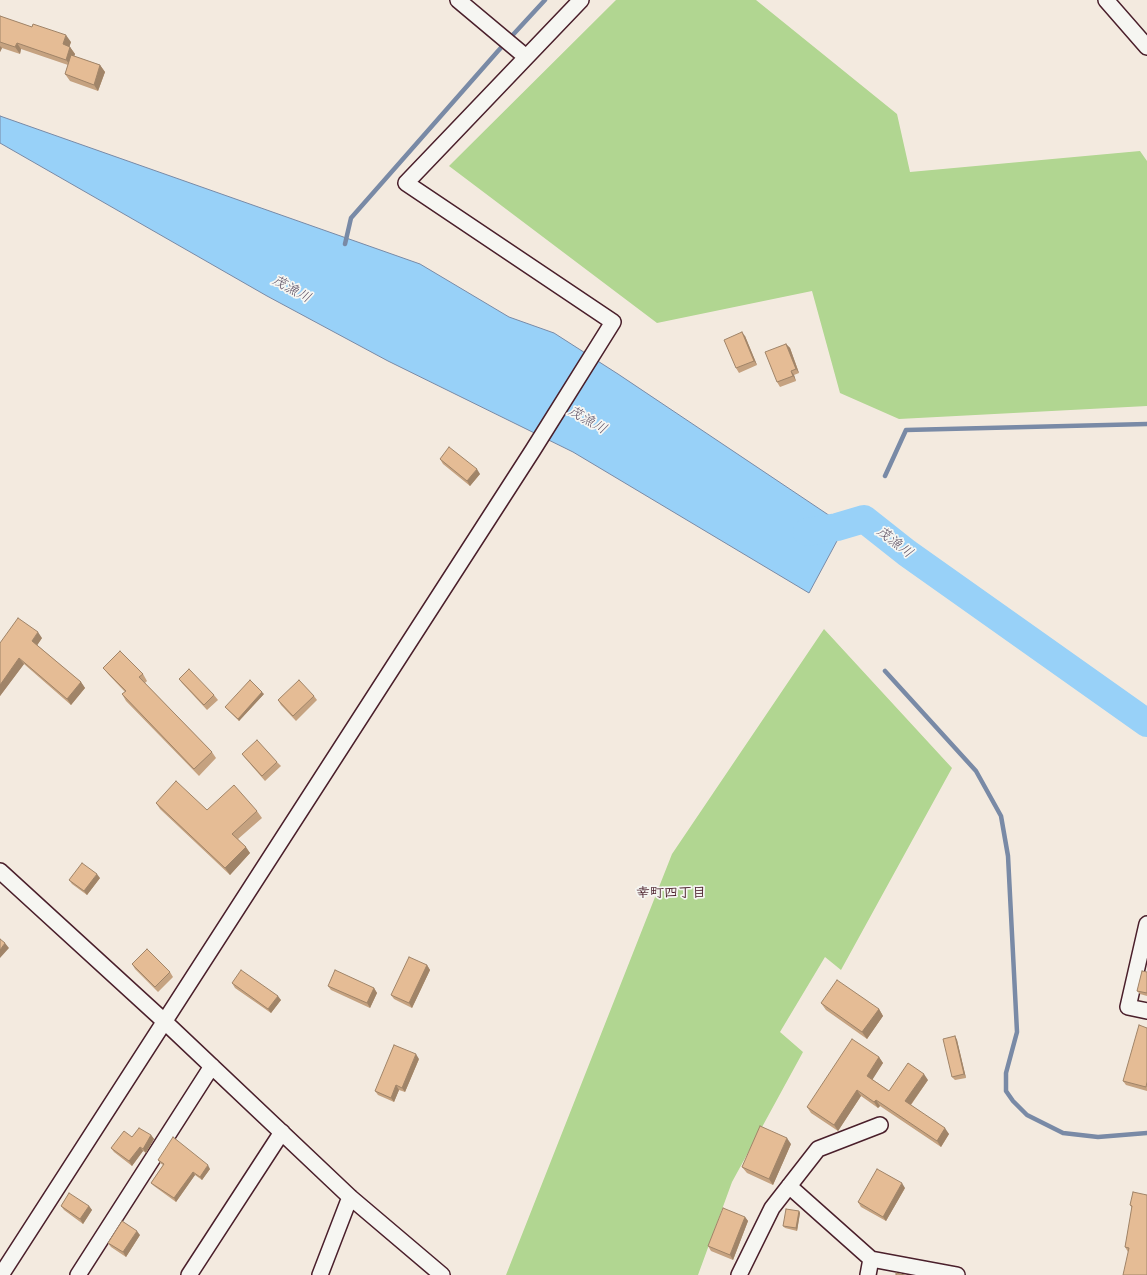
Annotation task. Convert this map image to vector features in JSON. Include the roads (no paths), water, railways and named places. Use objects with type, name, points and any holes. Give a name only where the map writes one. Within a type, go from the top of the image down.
[{"type":"street","points":[[458,0],[526,57]]},
{"type":"street","points":[[1,1275],[533,450],[613,322],[406,184],[581,0]]},
{"type":"street","points":[[1106,0],[1147,47]]},
{"type":"street","points":[[0,871],[164,1021],[350,1197],[438,1274]]},
{"type":"street","points":[[1147,924],[1128,1007],[1147,1012]]},
{"type":"street","points":[[78,1275],[212,1066]]},
{"type":"street","points":[[740,1275],[772,1208],[818,1149],[880,1125]]},
{"type":"street","points":[[189,1275],[282,1132]]},
{"type":"street","points":[[790,1186],[871,1259],[957,1275]]},
{"type":"street","points":[[320,1275],[350,1197]]},
{"type":"street","points":[[868,1275],[871,1259]]},
{"type":"water","points":[[0,116],[420,264],[509,317],[554,333],[618,374],[845,526],[809,593],[573,452],[388,361],[267,296],[0,143]]},
{"type":"waterway","points":[[345,244],[351,218],[498,51],[545,0]]},
{"type":"waterway","points":[[885,476],[906,430],[1147,424]]},
{"type":"waterway","name":"茂漁川","points":[[807,532],[837,527],[864,519],[907,553],[1147,723]]},
{"type":"waterway","points":[[885,671],[976,771],[1001,816],[1008,856],[1017,1032],[1006,1073],[1006,1091],[1013,1101],[1027,1115],[1063,1133],[1098,1137],[1147,1133]]},
{"type":"district","name":"幸町四丁目","points":[[671,894]]}]
